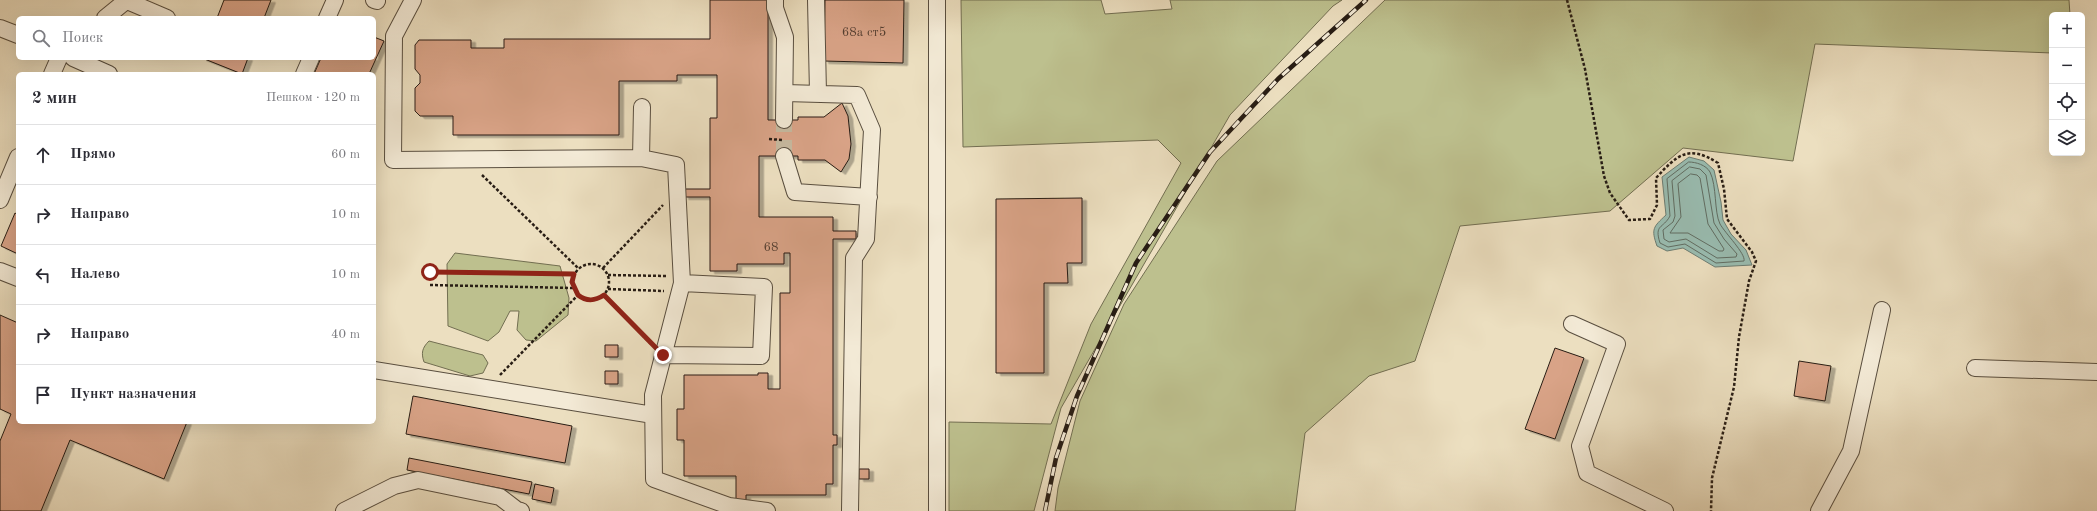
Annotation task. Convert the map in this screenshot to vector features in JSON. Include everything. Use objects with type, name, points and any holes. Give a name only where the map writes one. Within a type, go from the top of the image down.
[{"type":"street","points":[[107,16],[127,0],[163,16]]},
{"type":"street","points":[[329,16],[335,0]]},
{"type":"street","points":[[413,0],[394,36],[393,160],[641,158],[676,165],[680,284],[653,395],[654,479],[729,506],[767,511]]},
{"type":"street","points":[[775,0],[775,8],[785,37],[784,120]]},
{"type":"street","points":[[816,0],[818,93]]},
{"type":"street","points":[[937,0],[937,511]]},
{"type":"street","points":[[0,28],[16,34]]},
{"type":"street","points":[[53,72],[58,60]]},
{"type":"street","points":[[77,60],[104,72]]},
{"type":"street","points":[[305,72],[310,60]]},
{"type":"street","points":[[785,92],[857,95],[872,130],[866,239],[854,258],[850,511]]},
{"type":"street","points":[[641,158],[642,107]]},
{"type":"street","points":[[784,156],[795,192],[869,196]]},
{"type":"street","points":[[0,200],[16,162]]},
{"type":"street","points":[[0,271],[16,277]]},
{"type":"street","points":[[663,355],[762,356],[764,287],[680,284]]},
{"type":"street","points":[[1819,511],[1851,451],[1882,310]]},
{"type":"street","points":[[1572,324],[1617,344],[1580,446],[1587,473],[1665,511]]},
{"type":"street","points":[[1975,368],[2097,372]]},
{"type":"street","points":[[376,370],[488,387],[653,415]]},
{"type":"street","points":[[344,511],[394,486],[418,480],[500,497],[518,511]]},
{"type":"path","points":[[1566,0],[1585,69],[1604,176],[1610,193],[1629,220],[1650,219],[1657,205],[1656,178],[1678,156],[1690,152],[1705,155],[1718,163],[1727,218],[1752,252],[1756,261],[1749,281],[1739,337],[1734,387],[1712,478],[1711,511]]},
{"type":"path","points":[[769,139],[784,140]]},
{"type":"path","points":[[466,160],[578,268]]},
{"type":"path","points":[[603,268],[677,189]]},
{"type":"path","points":[[591,264],[603,268],[608,275],[608,289],[604,295],[590,301],[578,295],[574,288],[574,274],[578,268],[591,264]]},
{"type":"path","points":[[430,272],[574,274]]},
{"type":"path","points":[[608,275],[680,284]]},
{"type":"path","points":[[608,289],[680,284]]},
{"type":"path","points":[[430,285],[574,288]]},
{"type":"path","points":[[488,387],[578,295]]},
{"type":"path","points":[[604,295],[663,355]]},
{"type":"green space","points":[[961,0],[1101,0],[1105,14],[1172,9],[1170,0],[1342,0],[1333,6],[1230,115],[1061,408],[1034,511],[949,511],[949,422],[1051,424],[1091,324],[1181,163],[1158,140],[963,147]]},
{"type":"green space","points":[[1385,0],[2069,0],[2070,12],[2049,12],[2049,53],[1815,44],[1793,161],[1683,148],[1610,211],[1460,226],[1415,361],[1369,376],[1305,433],[1295,511],[1055,511],[1058,488],[1080,401],[1124,304],[1217,161]]},
{"type":"green space","points":[[455,253],[560,266],[569,298],[568,315],[536,341],[526,340],[517,330],[519,311],[510,311],[499,332],[488,341],[448,326],[447,264]]},
{"type":"green space","points":[[429,341],[483,355],[488,363],[483,373],[470,376],[424,362],[423,351]]},
{"type":"water","points":[[1689,157],[1704,161],[1714,170],[1721,202],[1723,220],[1731,234],[1746,250],[1752,265],[1715,267],[1683,248],[1667,251],[1657,246],[1654,236],[1654,229],[1666,215],[1662,177]]},
{"type":"building","points":[[224,0],[271,0],[265,16],[218,16]]},
{"type":"building","points":[[710,0],[768,0],[768,120],[798,120],[798,117],[824,117],[842,103],[848,116],[851,144],[849,159],[841,172],[825,160],[798,160],[798,156],[759,156],[759,217],[833,217],[833,231],[856,231],[856,239],[833,239],[833,435],[837,435],[837,445],[833,445],[833,484],[826,484],[826,495],[746,495],[746,500],[736,500],[736,476],[684,476],[684,440],[677,440],[677,409],[684,409],[684,375],[758,375],[758,373],[768,373],[768,389],[780,389],[780,293],[790,293],[790,253],[784,253],[784,264],[737,264],[737,271],[710,271],[710,197],[684,197],[684,189],[710,189],[710,118],[717,118],[717,75],[677,75],[677,81],[619,81],[619,135],[453,135],[453,116],[420,116],[415,111],[415,88],[420,83],[420,75],[415,69],[415,45],[419,40],[471,40],[471,48],[504,48],[504,39],[710,39]]},
{"type":"building","points":[[825,0],[904,0],[903,63],[824,61]]},
{"type":"building","points":[[376,38],[384,41],[376,59]]},
{"type":"building","points":[[207,60],[247,60],[243,72],[237,72]]},
{"type":"building","points":[[320,60],[375,60],[370,72],[315,72]]},
{"type":"building","points":[[1082,198],[1082,263],[1067,263],[1068,283],[1044,283],[1044,373],[996,373],[996,199]]},
{"type":"building","points":[[15,213],[16,253],[1,246]]},
{"type":"building","points":[[0,315],[16,322],[16,424],[186,424],[164,479],[70,440],[41,511],[0,511],[0,441],[11,414],[0,409]]},
{"type":"building","points":[[605,345],[618,345],[618,357],[605,357]]},
{"type":"building","points":[[1555,348],[1584,358],[1555,439],[1525,429]]},
{"type":"building","points":[[1799,361],[1831,366],[1825,401],[1794,396]]},
{"type":"building","points":[[605,371],[618,371],[618,384],[605,384]]},
{"type":"building","points":[[413,396],[572,426],[565,463],[406,434]]},
{"type":"building","points":[[409,458],[532,482],[529,494],[407,470]]},
{"type":"building","points":[[859,469],[869,469],[869,479],[859,479]]},
{"type":"building","points":[[535,484],[554,488],[551,503],[532,499]]},
{"type":"tunnel","points":[[784,120],[784,156]]},
{"type":"railway","points":[[1045,511],[1056,458],[1077,396],[1136,263],[1210,152],[1278,79],[1366,0]]},
{"type":"route","points":[[430,272],[574,274],[572,282],[578,295],[583,299],[590,301],[604,295],[663,355]]}]
